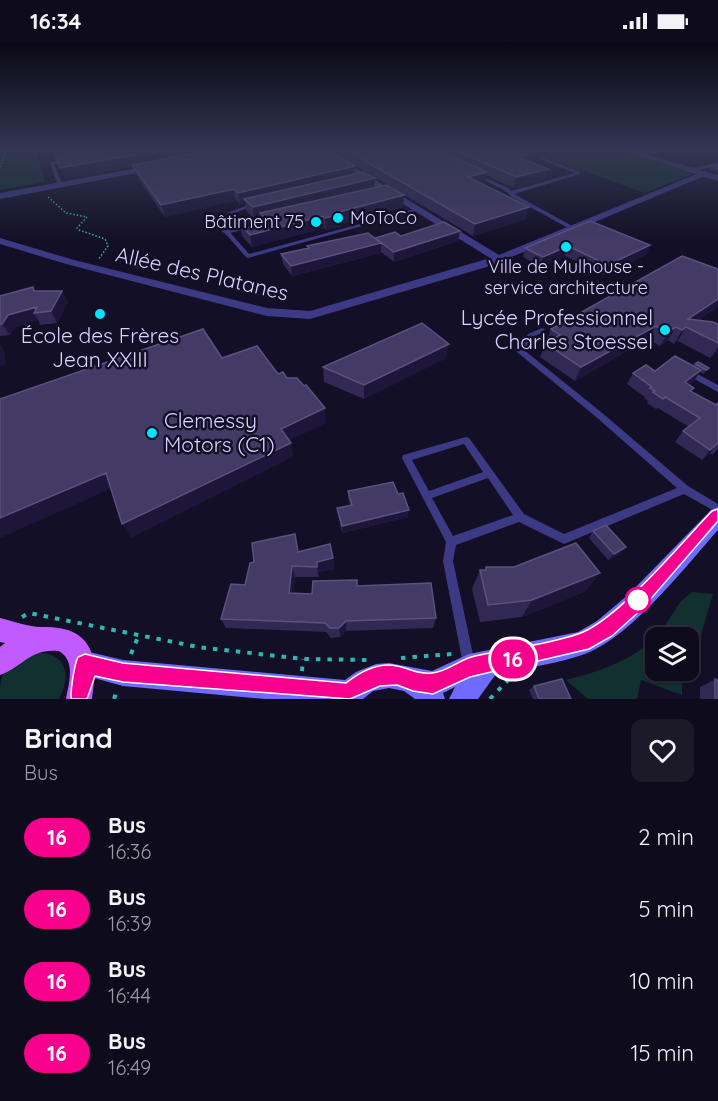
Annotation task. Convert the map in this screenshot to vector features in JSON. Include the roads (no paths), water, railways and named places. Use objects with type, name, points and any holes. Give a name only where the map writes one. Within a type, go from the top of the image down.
[{"type":"main road","points":[[85,664],[123,673],[348,696],[363,682],[380,676],[397,675],[413,681],[433,684],[474,661],[582,643],[605,629],[636,603],[718,516]]},
{"type":"main road","points":[[2,630],[40,639],[56,638],[69,641],[79,650],[85,664],[85,681],[80,699]]},
{"type":"main road","points":[[0,663],[22,646],[40,639]]},
{"type":"main road","points":[[462,699],[474,661]]},
{"type":"main road","points":[[413,681],[432,699]]},
{"type":"street","points":[[0,196],[85,180]]},
{"type":"street","points":[[368,180],[499,259]]},
{"type":"street","name":"Allée des Platanes","points":[[0,241],[87,266],[267,312],[291,315],[330,310],[499,259],[691,180]]},
{"type":"street","points":[[376,194],[387,191]]},
{"type":"street","points":[[226,231],[265,222]]},
{"type":"lane","points":[[58,180],[60,184]]},
{"type":"lane","points":[[355,181],[359,180]]},
{"type":"lane","points":[[485,180],[572,228]]},
{"type":"lane","points":[[511,193],[556,180]]},
{"type":"lane","points":[[243,227],[229,213],[257,204]]},
{"type":"lane","points":[[226,231],[248,256],[417,210]]},
{"type":"lane","points":[[549,214],[557,210]]},
{"type":"lane","points":[[542,330],[530,336],[520,350],[685,489],[718,509]]},
{"type":"lane","points":[[680,368],[718,389]]},
{"type":"lane","points":[[474,661],[448,561],[451,542],[406,458],[466,440],[520,517],[564,539],[685,489]]},
{"type":"lane","points":[[426,496],[489,474]]},
{"type":"lane","points":[[451,542],[520,517]]},
{"type":"place","name":"MoToCo","points":[[338,218]]},
{"type":"place","name":"Bâtiment 75","points":[[316,222]]},
{"type":"place","name":"Ville de Mulhouse - service architecture","points":[[566,247]]},
{"type":"place","name":"École des Frères Jean XXIII","points":[[100,314]]},
{"type":"place","name":"Lycée Professionnel Charles Stoessel","points":[[665,330]]},
{"type":"place","name":"Clemessy Motors (C1)","points":[[152,433]]}]
